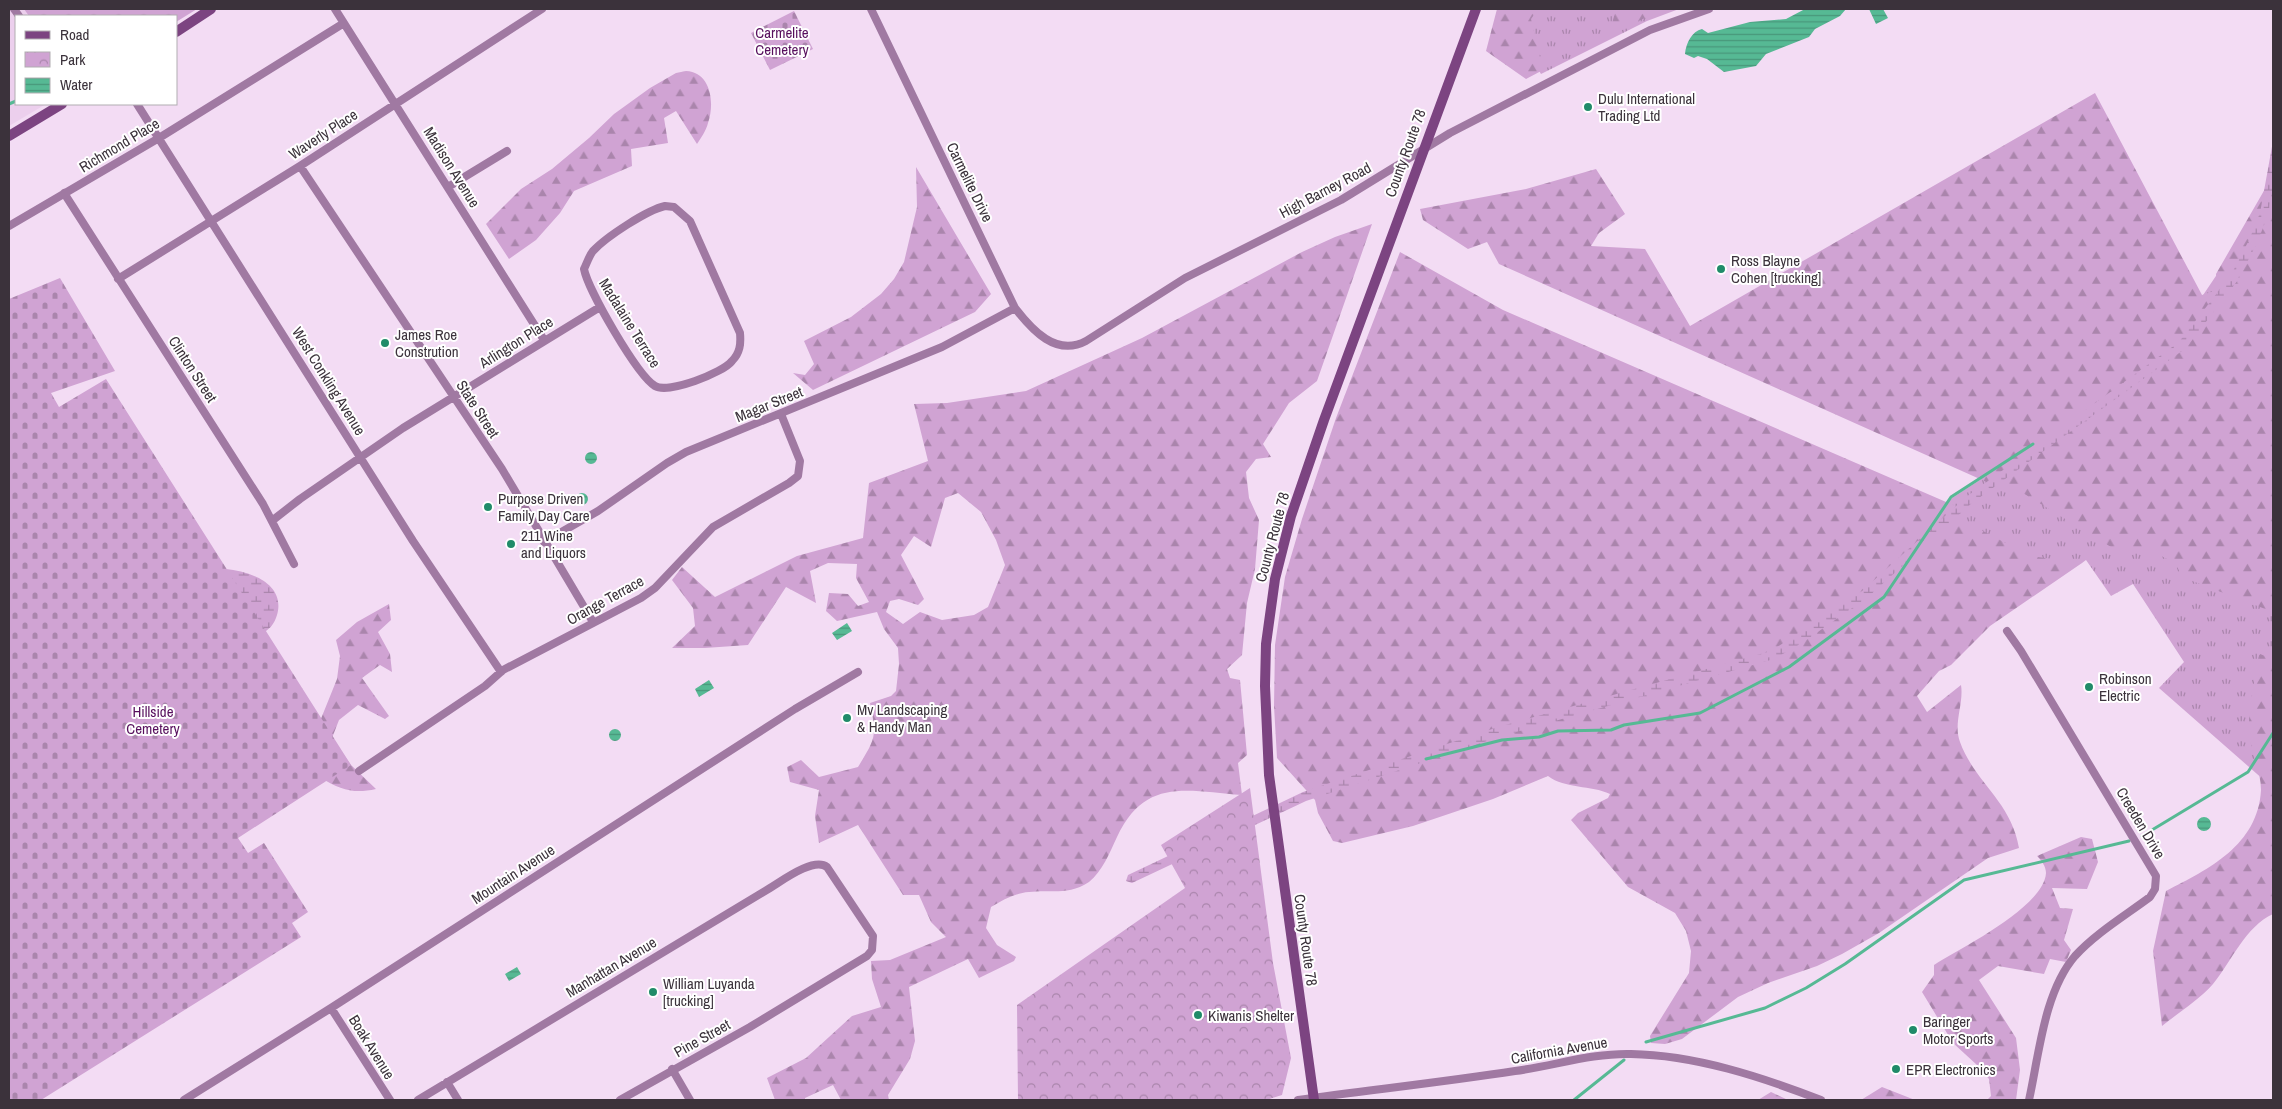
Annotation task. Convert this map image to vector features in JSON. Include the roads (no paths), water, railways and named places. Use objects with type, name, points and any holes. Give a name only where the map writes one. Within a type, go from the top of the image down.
[{"type":"street","points":[[178,31],[211,9]]},
{"type":"street","name":"Madison Avenue","points":[[335,9],[544,340]]},
{"type":"street","name":"Waverly Place","points":[[118,279],[300,166],[542,9]]},
{"type":"street","name":"Carmelite Drive","points":[[871,9],[1015,308],[1047,340],[1065,347]]},
{"type":"street","name":"County Route 78","points":[[1313,1099],[1269,775],[1265,686],[1266,644],[1275,579],[1291,516],[1476,9]]},
{"type":"street","name":"High Barney Road","points":[[1065,347],[1079,345],[1185,278],[1341,200],[1423,150],[1509,102],[1650,30],[1709,9]]},
{"type":"street","name":"Richmond Place","points":[[9,226],[159,138],[344,22]]},
{"type":"street","points":[[9,136],[60,105]]},
{"type":"street","name":"West Conkling Avenue","points":[[138,105],[413,541],[501,672]]},
{"type":"street","points":[[448,187],[507,151]]},
{"type":"street","name":"State Street","points":[[300,166],[502,469],[544,542],[594,622]]},
{"type":"street","name":"Clinton Street","points":[[64,194],[273,520],[294,564]]},
{"type":"street","name":"Madalaine Terrace","points":[[674,207],[686,217],[694,230],[740,333],[739,351],[732,362],[718,371],[677,386],[657,387],[647,379],[600,307],[586,278],[584,269],[591,254],[609,238],[654,208],[674,207]]},
{"type":"street","name":"Arlington Place","points":[[273,520],[360,457],[544,340],[600,307]]},
{"type":"street","name":"Magar Street","points":[[544,542],[598,511],[686,452],[942,346],[1015,308]]},
{"type":"street","name":"Orange Terrace","points":[[359,771],[485,686],[501,672],[641,598],[655,588],[713,527],[798,476],[800,461],[781,414]]},
{"type":"street","name":"Creeden Drive","points":[[2007,631],[2021,651],[2156,876],[2155,889],[2150,897],[2084,947],[2064,973],[2048,1014],[2029,1100]]},
{"type":"street","name":"Mountain Avenue","points":[[184,1100],[332,1008],[795,709],[858,672]]},
{"type":"street","name":"Manhattan Avenue","points":[[418,1100],[808,866],[821,864],[837,880],[873,936],[872,950]]},
{"type":"street","name":"Pine Street","points":[[620,1100],[829,980],[867,956],[872,950]]},
{"type":"street","name":"Boak Avenue","points":[[332,1008],[390,1100]]},
{"type":"street","name":"California Avenue","points":[[1298,1100],[1517,1071],[1594,1056],[1631,1054],[1667,1057],[1709,1066],[1767,1081],[1821,1100]]},
{"type":"street","points":[[672,1070],[690,1100]]},
{"type":"street","points":[[447,1082],[458,1100]]},
{"type":"water","points":[[1805,9],[1846,9],[1840,16],[1815,29],[1809,37],[1766,54],[1756,66],[1724,72],[1707,59],[1698,56],[1694,58],[1685,54],[1690,38],[1698,30],[1702,29],[1708,33],[1750,22],[1786,19]]},
{"type":"water","points":[[1869,9],[1883,9],[1888,18],[1876,24]]},
{"type":"water","points":[[591,452],[597,458],[591,464],[585,458]]},
{"type":"water","points":[[580,493],[584,493],[588,499],[584,505],[580,505],[576,501],[576,497]]},
{"type":"water","points":[[847,623],[852,631],[837,640],[832,633]]},
{"type":"water","points":[[709,680],[714,688],[699,697],[695,689]]},
{"type":"water","points":[[615,729],[621,735],[615,741],[609,735]]},
{"type":"water","points":[[2204,817],[2209,819],[2211,824],[2209,829],[2204,831],[2199,829],[2197,824],[2199,819]]},
{"type":"water","points":[[517,967],[521,974],[509,981],[505,974]]},
{"type":"waterway","points":[[9,104],[15,101]]},
{"type":"waterway","points":[[1426,759],[1502,740],[1539,737],[1558,731],[1611,730],[1624,725],[1700,713],[1789,667],[1884,597],[1951,497],[2033,444]]},
{"type":"waterway","points":[[2142,836],[2248,772],[2273,733]]},
{"type":"waterway","points":[[1646,1042],[1765,1008],[1806,988],[1845,964],[1964,880],[2129,841]]},
{"type":"waterway","points":[[1574,1100],[1624,1060]]},
{"type":"place","name":"Dulu International Trading Ltd","points":[[1588,107]]},
{"type":"place","name":"Ross Blayne Cohen [trucking]","points":[[1721,269]]},
{"type":"place","name":"James Roe Constrution","points":[[385,343]]},
{"type":"place","name":"Purpose Driven Family Day Care","points":[[488,507]]},
{"type":"place","name":"211 Wine and Liquors","points":[[511,544]]},
{"type":"place","name":"Robinson Electric","points":[[2089,687]]},
{"type":"place","name":"Mv Landscaping & Handy Man","points":[[847,718]]},
{"type":"place","name":"William Luyanda [trucking]","points":[[653,992]]},
{"type":"place","name":"Kiwanis Shelter","points":[[1198,1015]]},
{"type":"place","name":"Baringer Motor Sports","points":[[1913,1030]]},
{"type":"place","name":"EPR Electronics","points":[[1896,1069]]},
{"type":"park label","name":"Carmelite Cemetery","points":[[782,40]]},
{"type":"park label","name":"Hillside Cemetery","points":[[153,720]]}]
